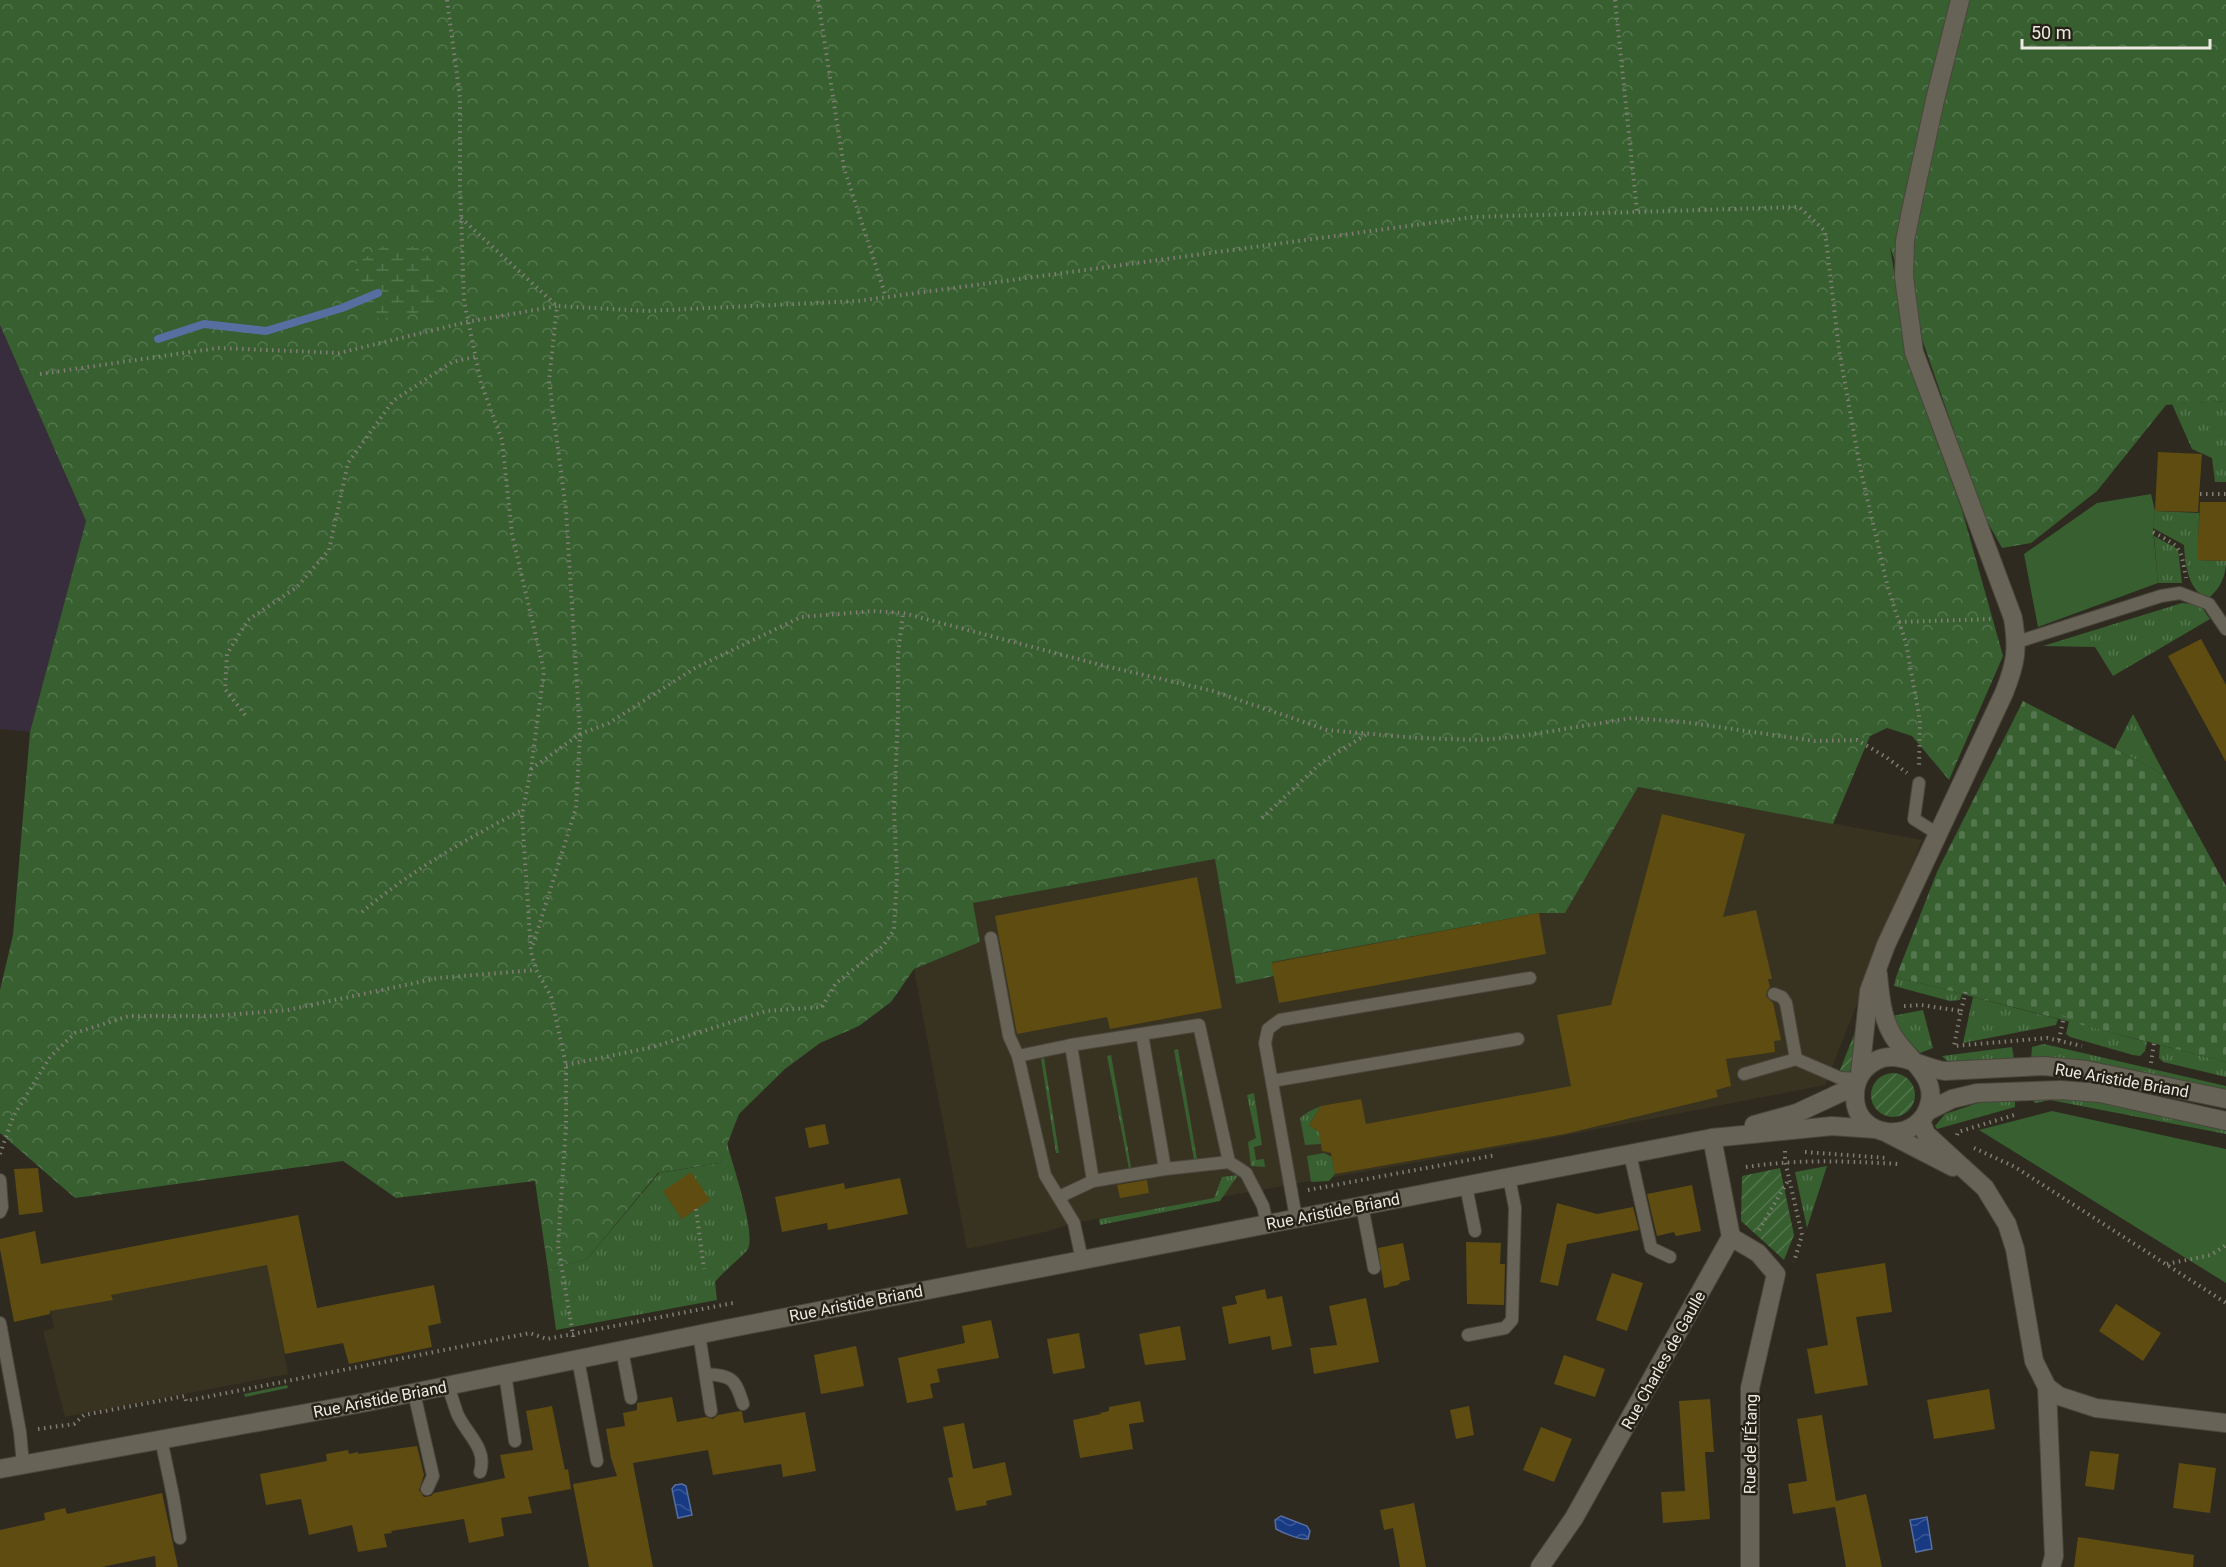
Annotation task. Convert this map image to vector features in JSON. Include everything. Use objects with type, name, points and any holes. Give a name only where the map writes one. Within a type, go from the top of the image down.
[{"type":"street","points":[[1960,0],[1912,206],[1905,241],[1904,277],[1914,352],[2013,618],[2017,642],[2014,668],[2004,693],[1886,945],[1869,992],[1854,1099],[1865,1122],[1945,1162],[1985,1188]]},
{"type":"street","points":[[1878,970],[1884,1017],[1893,1036],[1912,1062],[1925,1075],[1930,1086],[1931,1099],[1924,1116],[1926,1134],[1985,1188],[2007,1224],[2015,1250],[2034,1361],[2047,1388],[2054,1556],[2051,1567]]},
{"type":"street","points":[[1858,1080],[1869,1065],[1881,1059],[1893,1057],[1912,1062]]},
{"type":"street","name":"Rue Aristide Briand","points":[[1912,1062],[1930,1069],[1945,1071],[2044,1066],[2086,1070],[2226,1099]]},
{"type":"street","name":"Rue Aristide Briand","points":[[1712,1138],[1797,1113],[1858,1080]]},
{"type":"street","name":"Rue Aristide Briand","points":[[1924,1116],[1952,1099],[1977,1093],[2060,1090],[2100,1093],[2226,1121]]},
{"type":"street","points":[[1881,1131],[1905,1131],[1924,1116]]},
{"type":"street","name":"Rue Aristide Briand","points":[[0,1469],[414,1393],[699,1334],[1712,1138],[1832,1126],[1850,1126],[1881,1131]]},
{"type":"street","points":[[1712,1138],[1731,1237]]},
{"type":"street","name":"Rue de l'Étang","points":[[1731,1237],[1758,1253],[1776,1274],[1750,1388],[1750,1567]]},
{"type":"street","name":"Rue Charles de Gaulle","points":[[1540,1567],[1574,1518],[1731,1237]]},
{"type":"street","points":[[2047,1388],[2059,1396],[2096,1408],[2226,1423]]},
{"type":"lane","points":[[2017,642],[2161,596],[2180,593],[2209,604],[2226,629]]},
{"type":"lane","points":[[1919,783],[1914,819],[1938,834]]},
{"type":"lane","points":[[991,938],[1010,1036],[1018,1056],[1045,1175],[1074,1223],[1082,1260]]},
{"type":"lane","points":[[1296,1218],[1265,1043],[1268,1029],[1280,1020],[1530,978]]},
{"type":"lane","points":[[1774,994],[1782,997],[1786,1003],[1796,1059]]},
{"type":"lane","points":[[1018,1056],[1071,1045],[1199,1025],[1228,1162]]},
{"type":"lane","points":[[1142,1034],[1165,1169]]},
{"type":"lane","points":[[1272,1081],[1518,1039]]},
{"type":"lane","points":[[1071,1045],[1093,1181]]},
{"type":"lane","points":[[1744,1074],[1796,1059],[1839,1078],[1858,1080]]},
{"type":"lane","points":[[1630,1154],[1651,1248],[1670,1257]]},
{"type":"lane","points":[[1059,1197],[1093,1181],[1165,1169],[1228,1162],[1246,1173],[1263,1206],[1267,1224]]},
{"type":"lane","points":[[1468,1335],[1505,1328],[1512,1320],[1515,1208],[1509,1177]]},
{"type":"lane","points":[[0,1179],[2,1207],[0,1212]]},
{"type":"lane","points":[[1466,1186],[1475,1231]]},
{"type":"lane","points":[[1362,1206],[1374,1268]]},
{"type":"lane","points":[[0,1323],[20,1432],[23,1464]]},
{"type":"lane","points":[[699,1334],[711,1410]]},
{"type":"lane","points":[[622,1350],[631,1398]]},
{"type":"lane","points":[[578,1359],[597,1461]]},
{"type":"lane","points":[[506,1374],[515,1441]]},
{"type":"lane","points":[[706,1374],[728,1376],[737,1385],[742,1404]]},
{"type":"lane","points":[[448,1386],[458,1414],[478,1445],[483,1464],[480,1472]]},
{"type":"lane","points":[[414,1393],[434,1476],[427,1489]]},
{"type":"lane","points":[[161,1439],[180,1538]]},
{"type":"path","points":[[447,0],[460,97],[464,301],[481,382],[502,440],[512,534],[544,671],[523,810],[531,952],[536,969],[551,996],[566,1065],[566,1126],[558,1245],[578,1359]]},
{"type":"path","points":[[818,0],[844,168],[886,297]]},
{"type":"path","points":[[1615,0],[1637,211]]},
{"type":"path","points":[[40,374],[218,348],[339,353],[467,321],[557,306],[647,311],[858,301],[1473,217],[1799,207],[1825,231],[1839,350],[1860,467],[1888,588],[1906,643],[1920,721],[1919,783]]},
{"type":"path","points":[[461,218],[557,306]]},
{"type":"path","points":[[531,952],[576,808],[580,734],[566,510],[549,381],[557,306]]},
{"type":"path","points":[[245,715],[225,689],[227,654],[248,620],[297,588],[329,550],[348,463],[393,401],[452,362],[475,357]]},
{"type":"path","points":[[2200,494],[2226,495]]},
{"type":"path","points":[[2153,532],[2181,549],[2186,578],[2193,598]]},
{"type":"path","points":[[531,769],[580,734],[609,723],[695,668],[801,617],[873,611],[903,613],[1101,665],[1213,691],[1327,730],[1417,738],[1481,740],[1515,738],[1632,718],[1684,722],[1815,741],[1857,740],[1886,757],[1919,783]]},
{"type":"path","points":[[566,1065],[653,1047],[766,1011],[822,1007],[836,983],[883,946],[894,930],[897,876],[894,810],[898,654],[903,613]]},
{"type":"path","points":[[1899,622],[2013,618]]},
{"type":"path","points":[[1262,818],[1322,762],[1368,734]]},
{"type":"path","points":[[362,912],[395,884],[441,855],[523,810]]},
{"type":"path","points":[[0,1154],[13,1117],[50,1057],[75,1034],[129,1016],[213,1016],[288,1010],[438,978],[536,969]]},
{"type":"path","points":[[1960,1011],[1966,991]]},
{"type":"path","points":[[2059,1040],[2064,1016]]},
{"type":"path","points":[[2151,1063],[2154,1043]]},
{"type":"path","points":[[1958,1132],[2014,1115]]},
{"type":"path","points":[[1966,1144],[2015,1167],[2226,1303]]},
{"type":"path","points":[[1793,1266],[1802,1235],[1785,1161],[1785,1151],[1916,1160],[1927,1154]]},
{"type":"path","points":[[1746,1167],[1785,1161],[1827,1160],[1898,1164]]},
{"type":"path","points":[[1749,1247],[1789,1179]]},
{"type":"path","points":[[696,1209],[704,1269]]},
{"type":"path","points":[[2166,1264],[2211,1255],[2226,1245]]},
{"type":"path","points":[[20,1432],[74,1424],[84,1415],[185,1396],[186,1401],[530,1333],[547,1339],[736,1303]]},
{"type":"shaded area","points":[[0,325],[86,521],[30,732],[0,729]]},
{"type":"shaded area","points":[[1638,787],[1922,840],[1825,1085],[1537,1141],[1074,1223],[1045,1232],[967,1249],[914,969],[980,942],[972,903]]},
{"type":"shaded area","points":[[298,1215],[317,1308],[277,1316],[288,1374],[65,1417],[43,1331],[54,1328],[41,1264]]},
{"type":"green space","points":[[0,0],[2226,0],[2226,401],[2166,405],[2097,491],[2031,543],[2002,548],[1982,512],[1890,247],[1910,368],[1962,510],[2003,656],[1949,780],[1912,736],[1887,728],[1870,736],[1833,824],[1638,787],[1565,913],[1539,913],[1272,962],[1274,976],[1236,984],[1215,859],[973,903],[980,942],[914,969],[891,1002],[859,1026],[820,1043],[785,1069],[739,1114],[720,1163],[658,1173],[587,1259],[548,1270],[535,1181],[396,1198],[343,1161],[75,1198],[0,1133],[0,990],[13,935],[30,732],[86,521],[0,325]]},
{"type":"green space","points":[[385,245],[420,247],[436,266],[444,292],[435,310],[379,319],[355,298],[356,264]]},
{"type":"green space","points":[[2226,401],[2226,482],[2215,482],[2212,458],[2192,449],[2172,404]]},
{"type":"green space","points":[[2151,494],[2155,511],[2153,529],[2158,583],[2038,627],[2024,554],[2097,503]]},
{"type":"green space","points":[[2155,511],[2199,513],[2198,560],[2226,561],[2222,581],[2209,598],[2202,595],[2192,584],[2184,545],[2153,528]]},
{"type":"green space","points":[[2154,536],[2178,549],[2182,583],[2158,583]]},
{"type":"green space","points":[[2182,603],[2200,605],[2210,619],[2113,676],[2095,647],[2043,646]]},
{"type":"green space","points":[[2023,701],[2165,775],[2226,886],[2226,1062],[1896,977],[1937,872]]},
{"type":"green space","points":[[2133,714],[2165,775],[2115,749]]},
{"type":"green space","points":[[1896,977],[1962,994],[1960,1000],[1950,1001],[1894,986]]},
{"type":"green space","points":[[1973,997],[2058,1019],[2056,1025],[1963,1043]]},
{"type":"green space","points":[[1923,1010],[1933,1048],[1920,1053],[1896,1027],[1892,1016]]},
{"type":"green space","points":[[1861,1017],[1857,1059],[1847,1076],[1840,1070]]},
{"type":"green space","points":[[2069,1021],[2147,1042],[2145,1051],[2140,1056],[2133,1055],[2070,1037],[2066,1034]]},
{"type":"green space","points":[[2044,1044],[2226,1086],[2226,1090],[2123,1068],[2031,1059],[2032,1047]]},
{"type":"green space","points":[[2160,1045],[2226,1062],[2226,1077],[2163,1062],[2159,1058]]},
{"type":"green space","points":[[2012,1047],[2014,1059],[1949,1063],[1942,1056]]},
{"type":"green space","points":[[1178,1049],[1197,1159],[1194,1159],[1174,1050]]},
{"type":"green space","points":[[1111,1055],[1131,1167],[1129,1169],[1107,1056]]},
{"type":"green space","points":[[1044,1058],[1059,1153],[1056,1153],[1041,1059]]},
{"type":"green space","points":[[1893,1073],[1908,1080],[1915,1095],[1908,1110],[1893,1117],[1878,1110],[1871,1095],[1878,1080]]},
{"type":"green space","points":[[1254,1093],[1262,1145],[1254,1147],[1256,1160],[1264,1159],[1265,1167],[1251,1166],[1248,1142],[1256,1138],[1247,1095]]},
{"type":"green space","points":[[2047,1096],[2101,1103],[2226,1129],[2226,1134],[2050,1100],[2035,1103],[2032,1100]]},
{"type":"green space","points":[[2015,1099],[2015,1107],[1937,1129],[1935,1126],[1945,1114],[1984,1101]]},
{"type":"green space","points":[[1321,1106],[1309,1125],[1328,1138],[1321,1144],[1305,1145],[1300,1118]]},
{"type":"green space","points":[[2052,1111],[2226,1149],[2226,1283],[1979,1130]]},
{"type":"green space","points":[[727,1143],[746,1213],[750,1240],[748,1249],[715,1282],[717,1300],[556,1330],[548,1270],[587,1259],[659,1173],[720,1163]]},
{"type":"green space","points":[[1324,1153],[1332,1157],[1335,1174],[1329,1181],[1311,1182],[1307,1156]]},
{"type":"green space","points":[[1827,1166],[1807,1228],[1795,1172]]},
{"type":"green space","points":[[1780,1168],[1794,1235],[1784,1260],[1741,1221],[1742,1176]]},
{"type":"green space","points":[[1238,1175],[1220,1201],[1100,1225],[1099,1219],[1214,1198],[1222,1177]]},
{"type":"green space","points":[[287,1385],[288,1388],[245,1397],[244,1394]]},
{"type":"water","points":[[675,1485],[686,1486],[692,1515],[678,1518],[672,1489]]},
{"type":"water","points":[[1281,1516],[1307,1526],[1310,1531],[1308,1539],[1276,1529],[1275,1520]]},
{"type":"water","points":[[1927,1517],[1932,1549],[1916,1552],[1910,1520]]},
{"type":"building","points":[[2158,452],[2202,454],[2198,512],[2155,511]]},
{"type":"building","points":[[2200,502],[2226,502],[2226,561],[2197,560]]},
{"type":"building","points":[[2201,639],[2226,685],[2226,762],[2168,656]]},
{"type":"building","points":[[1662,814],[1745,834],[1723,917],[1756,910],[1772,979],[1768,979],[1770,987],[1766,996],[1773,1003],[1781,1040],[1774,1041],[1775,1052],[1726,1059],[1731,1086],[1716,1090],[1718,1097],[1565,1134],[1335,1174],[1331,1153],[1322,1151],[1319,1132],[1309,1125],[1321,1106],[1361,1099],[1366,1124],[1571,1086],[1557,1015],[1611,1005]]},
{"type":"building","points":[[1197,877],[1222,1008],[1110,1029],[1107,1017],[1017,1034],[995,916]]},
{"type":"building","points":[[1539,913],[1546,954],[1279,1003],[1271,963]]},
{"type":"building","points":[[825,1124],[829,1144],[809,1148],[805,1128]]},
{"type":"building","points":[[38,1168],[43,1212],[19,1215],[14,1169]]},
{"type":"building","points":[[691,1172],[710,1200],[682,1219],[663,1191]]},
{"type":"building","points":[[900,1178],[908,1214],[828,1230],[827,1223],[782,1232],[775,1197],[844,1183],[845,1189]]},
{"type":"building","points":[[1147,1180],[1149,1193],[1120,1198],[1117,1185]]},
{"type":"building","points":[[1692,1185],[1701,1231],[1676,1236],[1674,1232],[1657,1236],[1647,1194]]},
{"type":"building","points":[[1557,1203],[1597,1214],[1633,1207],[1639,1230],[1567,1244],[1558,1286],[1540,1282]]},
{"type":"building","points":[[298,1215],[317,1308],[434,1285],[441,1323],[428,1326],[432,1347],[349,1364],[343,1343],[285,1354],[267,1265],[111,1295],[113,1300],[50,1311],[50,1314],[14,1322],[0,1239],[35,1231],[41,1264]]},
{"type":"building","points":[[1466,1242],[1501,1243],[1500,1264],[1505,1264],[1504,1305],[1467,1304]]},
{"type":"building","points":[[1403,1243],[1410,1280],[1384,1288],[1378,1248]]},
{"type":"building","points":[[1885,1263],[1892,1312],[1856,1317],[1868,1385],[1815,1394],[1807,1349],[1828,1345],[1816,1274]]},
{"type":"building","points":[[1612,1273],[1643,1283],[1627,1331],[1596,1320]]},
{"type":"building","points":[[1265,1289],[1267,1299],[1282,1296],[1292,1346],[1272,1350],[1270,1336],[1229,1344],[1222,1307],[1237,1304],[1235,1296]]},
{"type":"building","points":[[1366,1298],[1379,1362],[1314,1374],[1310,1348],[1337,1345],[1329,1306]]},
{"type":"building","points":[[2116,1304],[2161,1333],[2143,1361],[2099,1331]]},
{"type":"building","points":[[991,1320],[999,1358],[937,1369],[940,1382],[930,1384],[933,1398],[907,1403],[898,1358],[965,1343],[962,1326]]},
{"type":"building","points":[[1180,1326],[1186,1360],[1145,1365],[1139,1334]]},
{"type":"building","points":[[1079,1333],[1085,1368],[1053,1374],[1047,1339]]},
{"type":"building","points":[[856,1346],[864,1386],[821,1394],[814,1355]]},
{"type":"building","points":[[1564,1355],[1605,1369],[1595,1397],[1554,1384]]},
{"type":"building","points":[[1989,1389],[1995,1429],[1934,1439],[1927,1400]]},
{"type":"building","points":[[672,1397],[677,1422],[706,1417],[713,1419],[718,1415],[740,1411],[744,1423],[805,1412],[816,1471],[783,1477],[781,1464],[713,1475],[708,1450],[633,1463],[653,1567],[589,1567],[573,1484],[617,1476],[606,1429],[625,1426],[623,1413],[637,1410],[637,1403]]},
{"type":"building","points":[[1710,1399],[1714,1452],[1705,1452],[1710,1519],[1663,1523],[1661,1492],[1685,1491],[1679,1401]]},
{"type":"building","points":[[1140,1401],[1144,1422],[1129,1424],[1133,1449],[1080,1458],[1073,1420],[1101,1414],[1109,1411],[1109,1407]]},
{"type":"building","points":[[552,1406],[571,1489],[528,1497],[532,1513],[501,1518],[504,1536],[469,1543],[464,1519],[391,1531],[392,1533],[384,1534],[387,1547],[358,1552],[352,1525],[309,1535],[301,1499],[266,1505],[260,1474],[327,1461],[326,1454],[348,1450],[349,1454],[358,1452],[358,1454],[417,1446],[424,1475],[419,1490],[424,1497],[505,1478],[500,1455],[533,1450],[526,1411]]},
{"type":"building","points":[[1469,1406],[1474,1435],[1456,1439],[1450,1410]]},
{"type":"building","points":[[1822,1415],[1836,1501],[1866,1494],[1882,1567],[1846,1567],[1835,1507],[1793,1514],[1788,1484],[1807,1481],[1797,1419]]},
{"type":"building","points":[[964,1423],[973,1469],[1005,1462],[1012,1495],[986,1501],[987,1505],[956,1511],[948,1478],[953,1477],[943,1427]]},
{"type":"building","points":[[1541,1427],[1572,1439],[1554,1482],[1523,1470]]},
{"type":"building","points":[[2090,1451],[2119,1454],[2114,1490],[2085,1486]]},
{"type":"building","points":[[2179,1463],[2216,1468],[2210,1513],[2173,1508]]},
{"type":"building","points":[[162,1493],[178,1567],[156,1567],[155,1556],[102,1567],[0,1567],[0,1530],[45,1520],[44,1513],[65,1508],[67,1514]]},
{"type":"building","points":[[1414,1503],[1426,1567],[1400,1567],[1393,1528],[1384,1530],[1380,1510]]},
{"type":"building","points":[[2078,1537],[2194,1555],[2193,1567],[2074,1567]]},
{"type":"waterway","points":[[158,339],[204,324],[266,331],[342,308],[378,293]]}]
